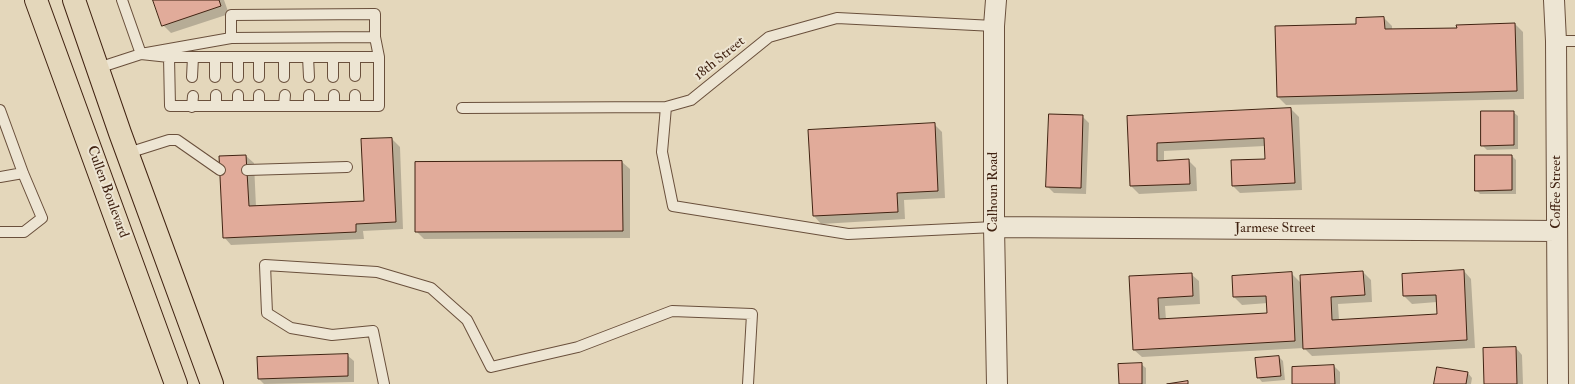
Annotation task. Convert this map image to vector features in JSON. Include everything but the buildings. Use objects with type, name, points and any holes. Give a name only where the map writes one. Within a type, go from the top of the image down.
[{"type":"main road","name":"Cullen Boulevard","points":[[36,0],[176,384]]},
{"type":"main road","points":[[74,0],[124,143],[212,384]]},
{"type":"main road","points":[[90,145],[124,143]]},
{"type":"street","name":"Calhoun Road","points":[[996,0],[994,26],[994,227],[997,384]]},
{"type":"street","name":"Coffee Street","points":[[1554,0],[1566,41],[1557,231],[1558,384]]},
{"type":"street","name":"Jarmese Street","points":[[994,227],[1557,231]]},
{"type":"lane","points":[[122,0],[141,54]]},
{"type":"lane","points":[[169,57],[170,106],[379,106],[375,14],[361,17],[250,18],[231,15],[231,38]]},
{"type":"lane","name":"18th Street","points":[[462,108],[666,108],[691,100],[769,37],[837,18],[994,26]]},
{"type":"lane","points":[[98,68],[141,54],[249,35],[361,35],[375,37]]},
{"type":"lane","points":[[141,54],[169,57],[378,57]]},
{"type":"lane","points":[[192,77],[193,57]]},
{"type":"lane","points":[[215,57],[215,77]]},
{"type":"lane","points":[[238,57],[238,77]]},
{"type":"lane","points":[[259,57],[259,77]]},
{"type":"lane","points":[[284,57],[284,77]]},
{"type":"lane","points":[[308,57],[309,77]]},
{"type":"lane","points":[[333,57],[333,77]]},
{"type":"lane","points":[[355,57],[355,76]]},
{"type":"lane","points":[[309,94],[309,106]]},
{"type":"lane","points":[[216,95],[216,106]]},
{"type":"lane","points":[[238,95],[238,106]]},
{"type":"lane","points":[[259,95],[259,106]]},
{"type":"lane","points":[[284,106],[285,95]]},
{"type":"lane","points":[[334,95],[334,106]]},
{"type":"lane","points":[[355,95],[355,106]]},
{"type":"lane","points":[[192,96],[192,107]]},
{"type":"lane","points":[[666,108],[662,152],[673,206],[848,234],[994,227]]},
{"type":"lane","points":[[0,110],[2,123],[42,218],[24,232],[0,232]]},
{"type":"lane","points":[[124,143],[177,140],[220,170]]},
{"type":"lane","points":[[247,170],[348,167]]},
{"type":"lane","points":[[0,177],[23,173]]},
{"type":"lane","points":[[384,384],[373,331],[332,334],[290,328],[267,313],[265,265],[377,272],[431,288],[467,320],[491,367],[578,347],[672,311],[752,314],[748,384]]}]
